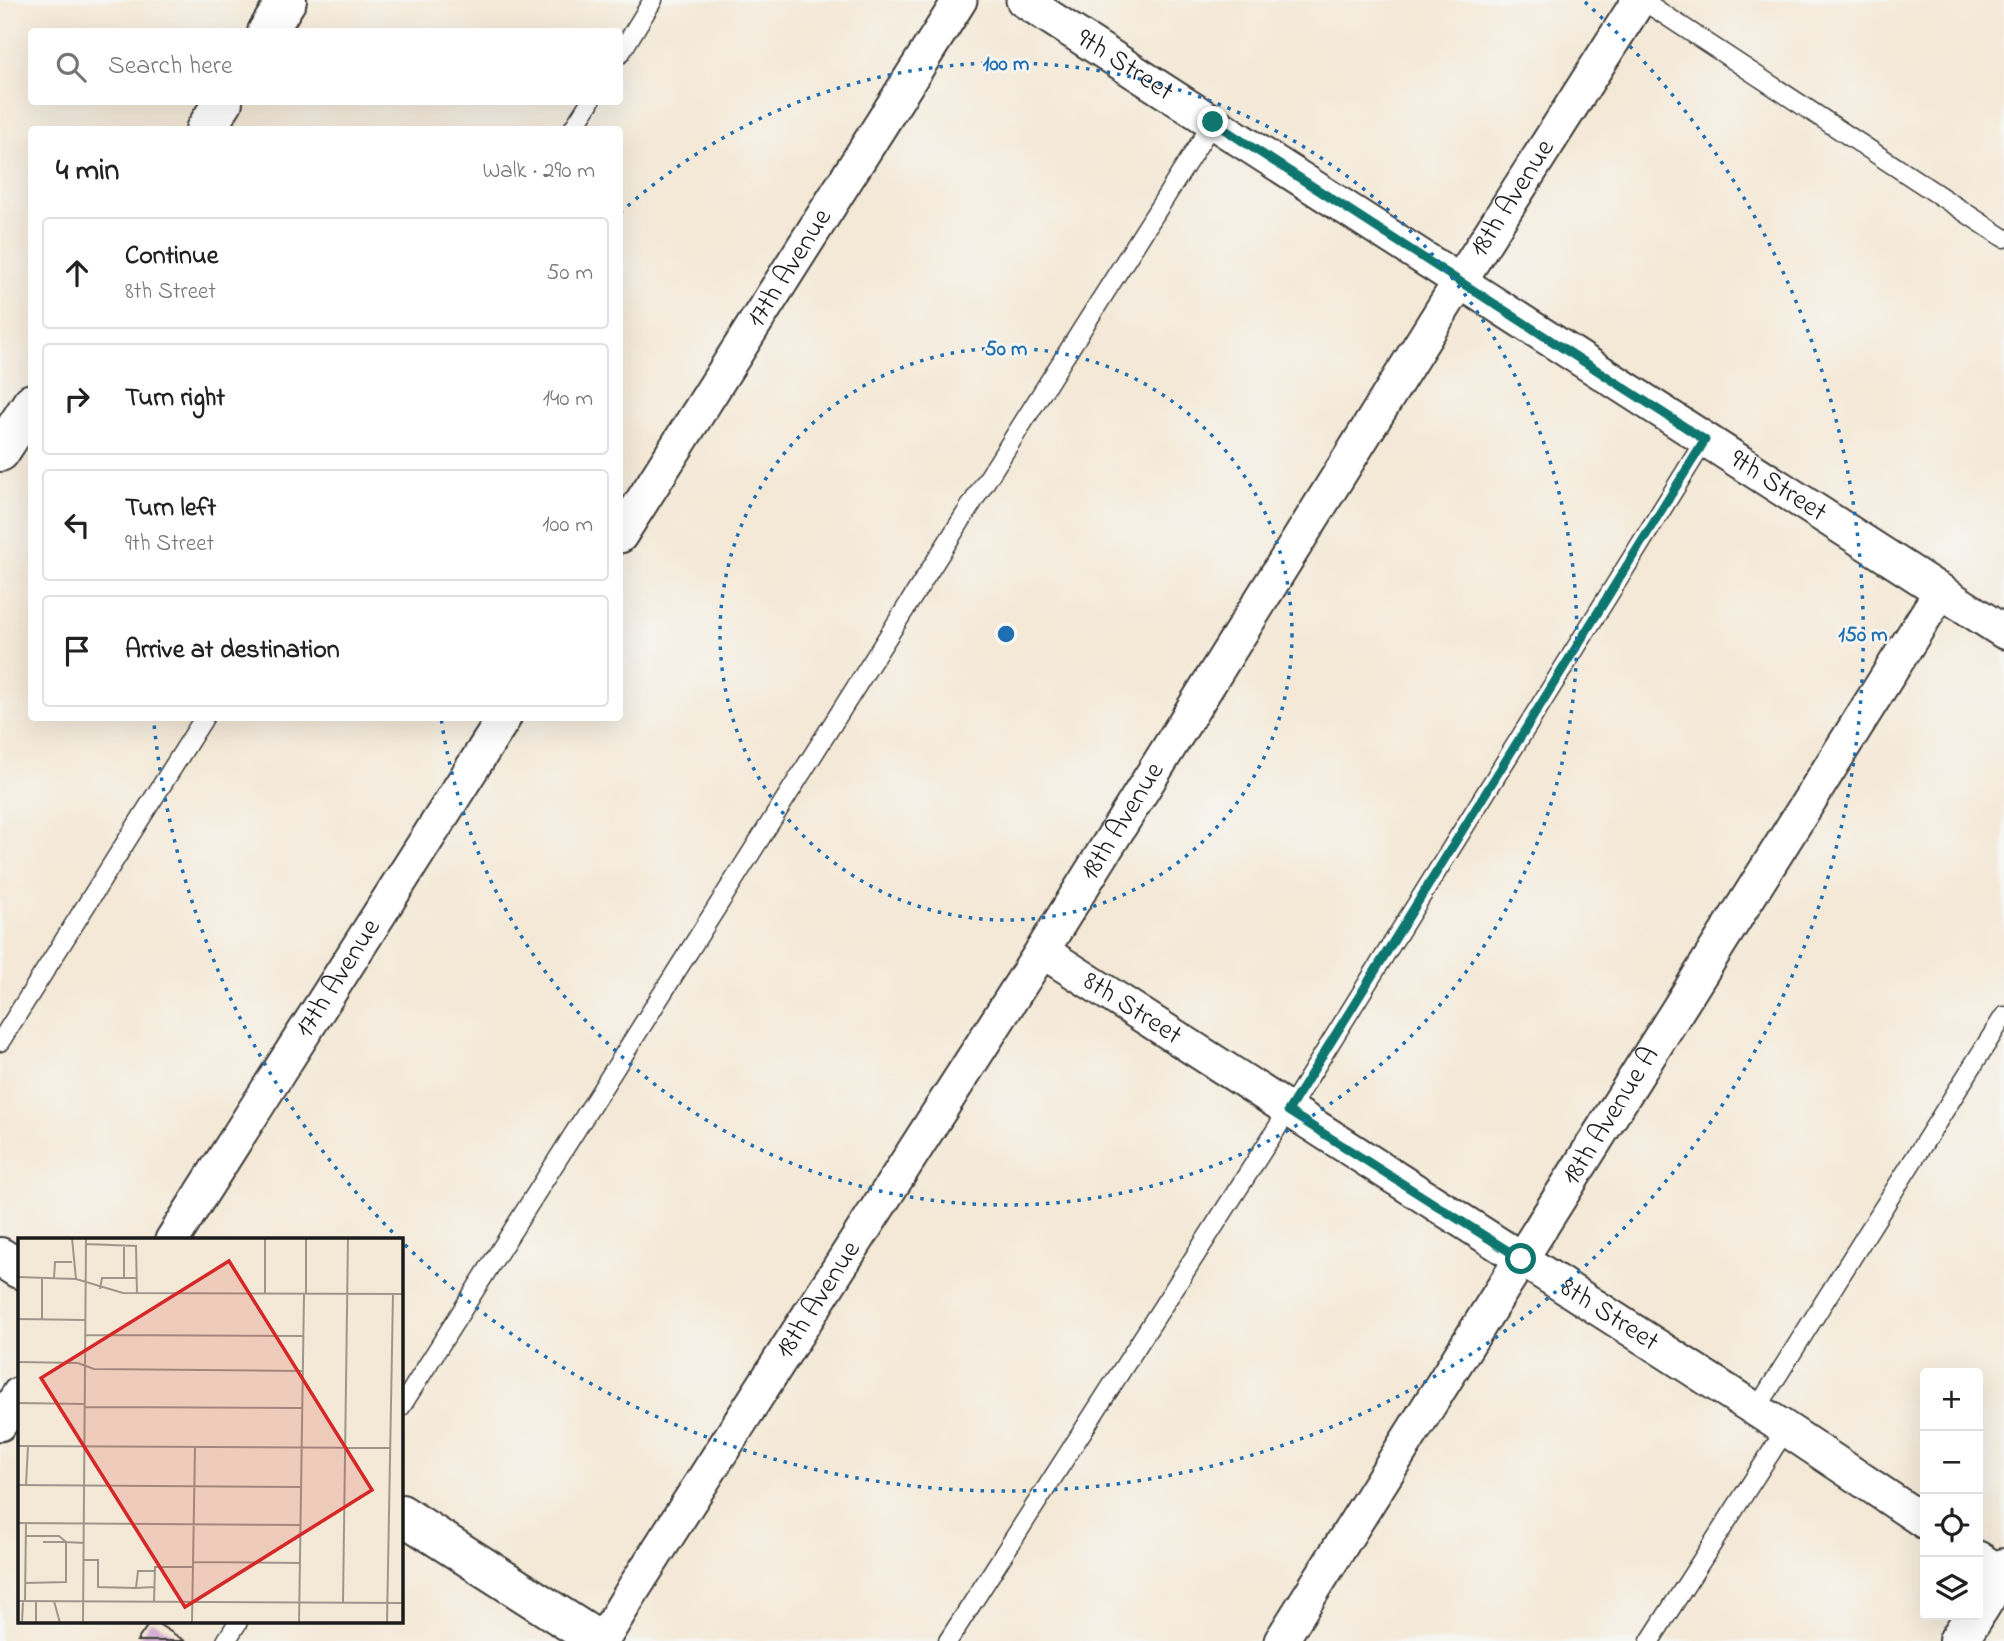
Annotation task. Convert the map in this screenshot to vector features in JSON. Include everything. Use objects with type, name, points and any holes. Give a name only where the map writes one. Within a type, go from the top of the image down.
[{"type":"street","points":[[270,28],[287,0]]},
{"type":"street","name":"17th Avenue","points":[[623,531],[960,0]]},
{"type":"street","name":"9th Street","points":[[1023,0],[2004,632]]},
{"type":"street","name":"18th Avenue","points":[[601,1641],[1042,951],[1460,281],[1640,0]]},
{"type":"street","points":[[208,126],[221,105]]},
{"type":"street","points":[[0,452],[28,409]]},
{"type":"street","name":"18th Avenue A","points":[[1281,1641],[1941,591]]},
{"type":"street","name":"17th Avenue","points":[[173,1238],[502,721]]},
{"type":"street","name":"8th Street","points":[[1042,951],[1786,1429],[1920,1519]]},
{"type":"street","points":[[0,1257],[18,1268]]},
{"type":"street","points":[[0,1424],[18,1396]]},
{"type":"street","points":[[402,1515],[601,1641]]},
{"type":"street","points":[[1983,1599],[1997,1569]]},
{"type":"street","points":[[1958,1641],[1972,1620]]},
{"type":"lane","points":[[623,49],[653,0]]},
{"type":"lane","points":[[1640,0],[2004,239]]},
{"type":"lane","points":[[575,126],[588,105]]},
{"type":"lane","points":[[402,1405],[1213,122]]},
{"type":"lane","points":[[948,1641],[1288,1111],[1705,440]]},
{"type":"lane","points":[[0,1042],[202,721]]},
{"type":"lane","points":[[1756,1410],[2004,1016]]},
{"type":"lane","points":[[1650,1641],[1786,1429]]},
{"type":"lane","points":[[226,1641],[237,1624]]},
{"type":"building","points":[[149,1624],[158,1624],[185,1641],[137,1641]]},
{"type":"route","points":[[1213,122],[1705,440],[1288,1111],[1521,1259]]}]
